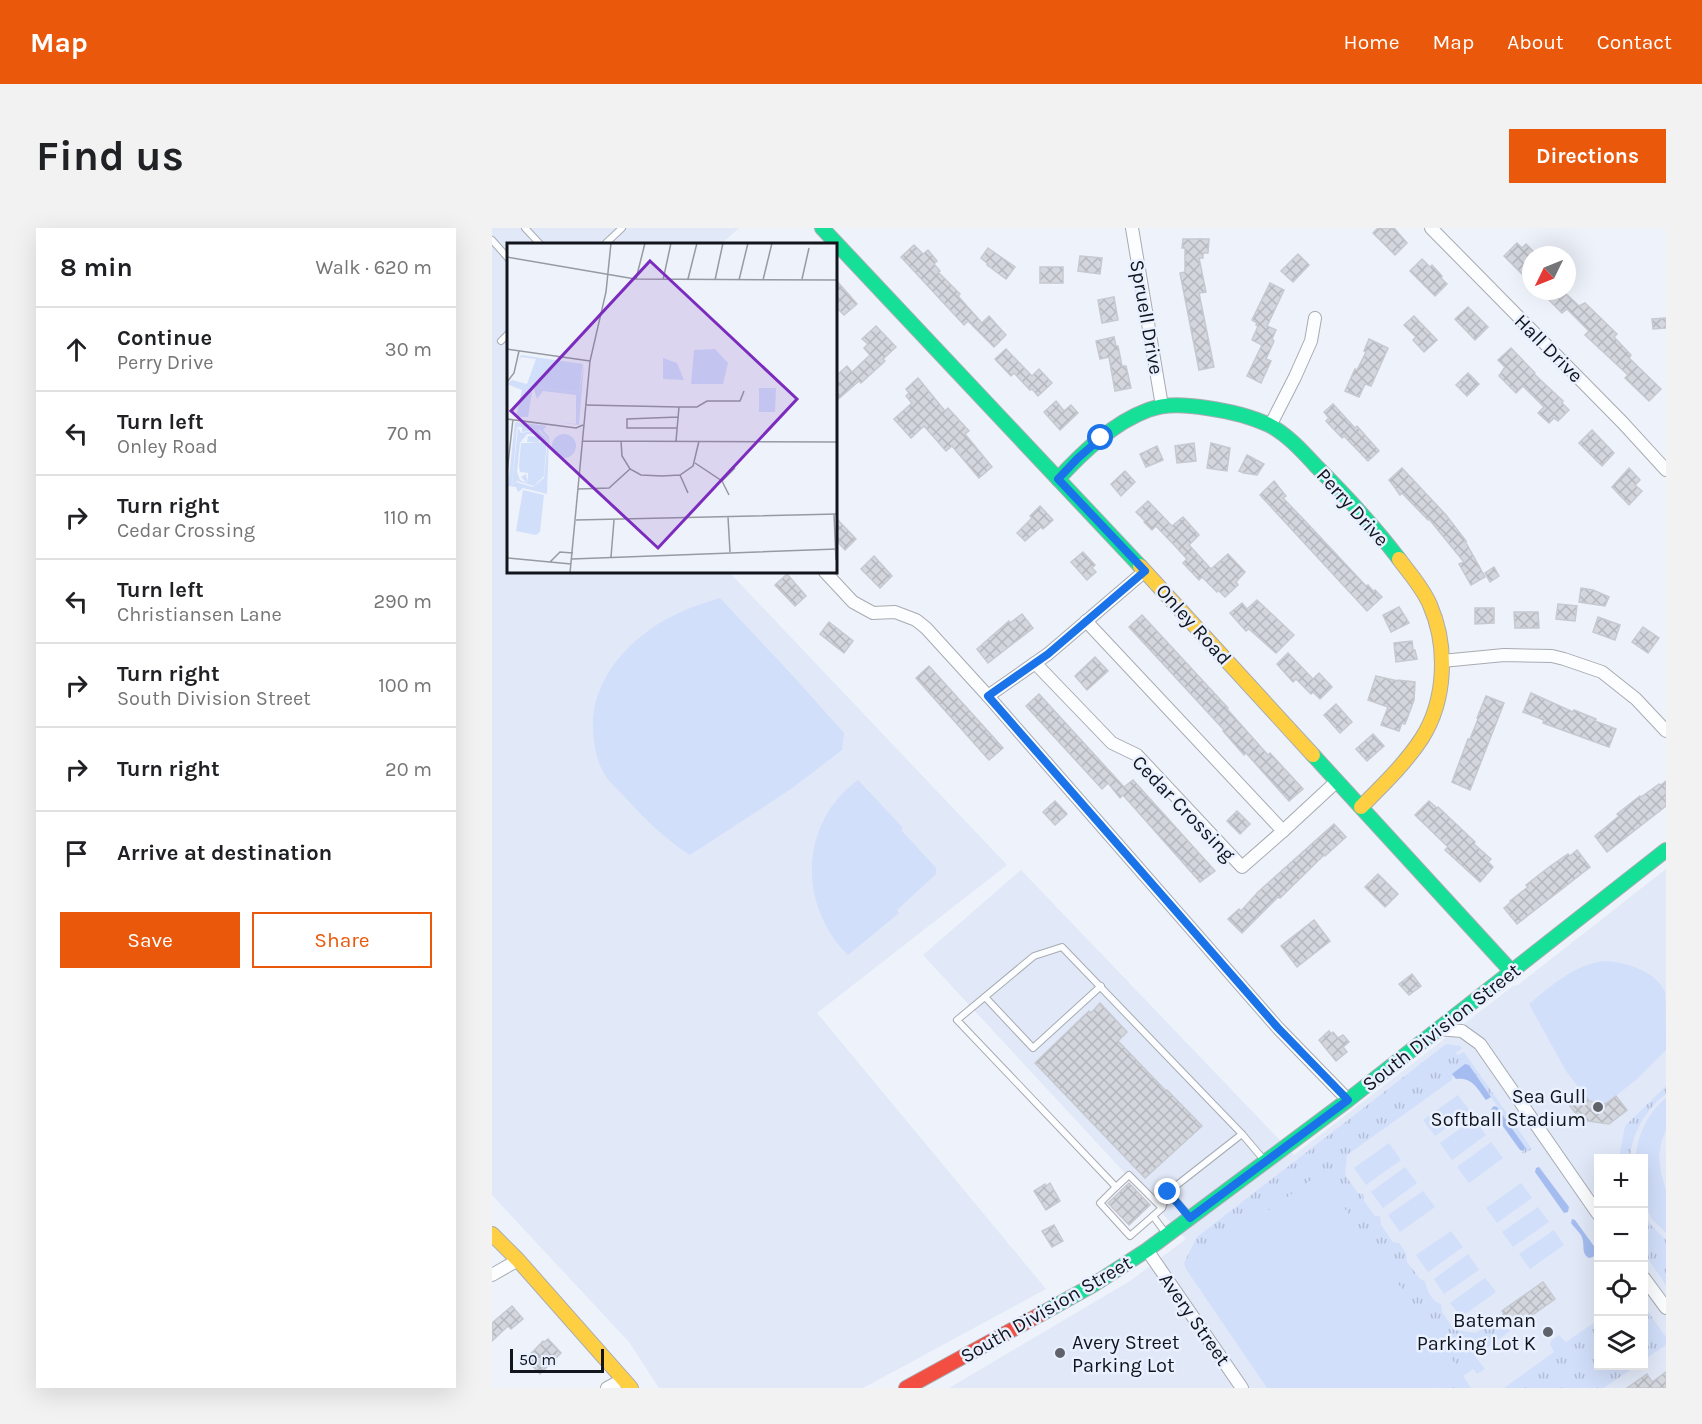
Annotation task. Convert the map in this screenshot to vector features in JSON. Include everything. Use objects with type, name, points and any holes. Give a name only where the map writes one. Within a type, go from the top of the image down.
[{"type":"street","name":"Onley Road","points":[[822,228],[836,243]]},
{"type":"street","name":"Spruell Drive","points":[[1132,228],[1162,406]]},
{"type":"street","name":"Hall Drive","points":[[1431,228],[1623,423],[1666,470]]},
{"type":"street","name":"Onley Road","points":[[837,244],[1145,571],[1512,972]]},
{"type":"street","points":[[1270,426],[1311,341],[1315,318]]},
{"type":"street","name":"Perry Drive","points":[[1058,479],[1101,438],[1139,415],[1162,406],[1206,408],[1239,415],[1270,426],[1297,446],[1383,537],[1422,589],[1430,605],[1439,631],[1442,661],[1438,705],[1421,742],[1406,762],[1361,807]]},
{"type":"street","points":[[988,696],[1035,663],[1145,571]]},
{"type":"street","points":[[826,573],[854,602],[863,608],[873,613],[895,612],[916,620],[926,628],[1278,1028],[1348,1100]]},
{"type":"street","points":[[1086,621],[1282,831]]},
{"type":"street","points":[[1442,661],[1504,655],[1552,656],[1564,659],[1602,672],[1636,699],[1666,731]]},
{"type":"street","name":"Cedar Crossing","points":[[1035,663],[1112,743],[1137,755],[1242,867],[1337,781]]},
{"type":"street","name":"South Division Street","points":[[906,1388],[1093,1285],[1147,1250],[1348,1100],[1666,850]]},
{"type":"street","points":[[1437,1029],[1462,1031],[1480,1044],[1595,1208]]},
{"type":"street","points":[[492,1234],[628,1383],[607,1388]]},
{"type":"street","name":"Avery Street","points":[[1147,1250],[1242,1388]]},
{"type":"street","points":[[492,1275],[518,1260]]},
{"type":"street","points":[[1648,1283],[1666,1308]]},
{"type":"lane","points":[[525,228],[539,243]]},
{"type":"lane","points":[[606,243],[622,228]]},
{"type":"lane","points":[[492,240],[507,257]]},
{"type":"lane","points":[[501,341],[507,335]]},
{"type":"lane","points":[[1116,1188],[957,1020],[1034,956],[1062,946],[1266,1162]]},
{"type":"lane","points":[[985,997],[1033,1048],[1101,986]]},
{"type":"lane","points":[[1162,1208],[1129,1175],[1100,1203],[1130,1236],[1162,1208],[1168,1192],[1242,1134]]},
{"type":"lane","points":[[1168,1192],[1190,1218]]},
{"type":"lane","points":[[1153,1216],[1167,1234]]},
{"type":"shaded area","points":[[492,228],[739,228],[722,243],[507,243],[507,573],[730,573],[1007,865],[817,1013],[1046,1289],[863,1388],[659,1388],[629,1342],[492,1195]]},
{"type":"shaded area","points":[[1666,869],[1666,1388],[949,1388],[1130,1281],[1186,1239],[923,955],[1021,870],[1294,1155],[1513,986],[1518,985]]},
{"type":"green space","points":[[720,598],[844,733],[842,750],[791,789],[690,855],[654,827],[606,776],[599,763],[595,746],[594,710],[599,691],[608,674],[632,644],[664,621]]},
{"type":"green space","points":[[858,780],[903,828],[901,830],[936,868],[936,874],[897,910],[899,913],[848,955],[832,935],[820,913],[814,889],[812,865],[816,841],[825,818],[839,798]]},
{"type":"green space","points":[[1604,961],[1631,966],[1655,978],[1665,992],[1666,1029],[1666,1050],[1636,1080],[1605,1104],[1589,1101],[1566,1071],[1529,1004],[1573,971]]},
{"type":"green space","points":[[1446,1044],[1462,1048],[1456,1053],[1457,1055],[1464,1052],[1532,1149],[1523,1154],[1525,1147],[1469,1065],[1465,1064],[1453,1074],[1452,1080],[1347,1155],[1345,1175],[1358,1193],[1363,1194],[1364,1201],[1375,1216],[1380,1216],[1381,1225],[1393,1242],[1399,1243],[1406,1253],[1407,1262],[1420,1279],[1425,1281],[1432,1298],[1441,1304],[1442,1312],[1454,1330],[1476,1333],[1504,1313],[1513,1327],[1475,1356],[1485,1369],[1477,1374],[1473,1369],[1463,1376],[1471,1388],[1437,1388],[1460,1372],[1320,1174],[1186,1269],[1184,1263],[1197,1237]]},
{"type":"green space","points":[[1666,1086],[1666,1094],[1641,1122],[1630,1154],[1620,1154],[1625,1126]]},
{"type":"green space","points":[[1458,1095],[1470,1111],[1435,1136],[1423,1120]]},
{"type":"green space","points":[[1666,1098],[1666,1130],[1659,1156],[1666,1191],[1666,1233],[1652,1219],[1648,1211],[1648,1154],[1637,1154],[1645,1125]]},
{"type":"green space","points":[[1474,1119],[1486,1135],[1452,1160],[1440,1143]]},
{"type":"green space","points":[[1491,1142],[1503,1158],[1469,1183],[1457,1167]]},
{"type":"green space","points":[[1389,1143],[1401,1160],[1366,1185],[1354,1168]]},
{"type":"green space","points":[[1405,1167],[1417,1183],[1383,1208],[1371,1192]]},
{"type":"green space","points":[[1320,1174],[1461,1372],[1437,1388],[1267,1388],[1186,1269]]},
{"type":"green space","points":[[1521,1183],[1532,1198],[1497,1223],[1486,1208]]},
{"type":"green space","points":[[1423,1191],[1435,1207],[1400,1232],[1388,1215]]},
{"type":"green space","points":[[1538,1207],[1549,1222],[1513,1247],[1502,1232]]},
{"type":"green space","points":[[1648,1221],[1666,1240],[1666,1285],[1648,1259]]},
{"type":"green space","points":[[1554,1230],[1564,1245],[1530,1269],[1519,1254]]},
{"type":"green space","points":[[1451,1231],[1463,1247],[1428,1272],[1416,1255]]},
{"type":"green space","points":[[1468,1254],[1479,1270],[1444,1294],[1434,1279]]},
{"type":"green space","points":[[1485,1278],[1496,1292],[1461,1317],[1450,1303]]},
{"type":"green space","points":[[1648,1312],[1666,1337],[1666,1345],[1648,1357]]},
{"type":"green space","points":[[1594,1323],[1594,1370],[1630,1370],[1604,1388],[1504,1388],[1554,1352],[1550,1344],[1559,1335],[1566,1342]]},
{"type":"water","points":[[1465,1064],[1469,1065],[1491,1097],[1486,1100],[1474,1084],[1456,1079],[1452,1074]]},
{"type":"water","points":[[1494,1106],[1525,1147],[1524,1151],[1520,1150],[1492,1111]]},
{"type":"water","points":[[1539,1167],[1569,1207],[1568,1212],[1564,1213],[1535,1172]]},
{"type":"water","points":[[1572,1219],[1575,1220],[1594,1246],[1593,1257],[1586,1256],[1581,1235],[1571,1223]]},
{"type":"building","points":[[1378,228],[1394,228],[1407,243],[1395,255],[1373,233]]},
{"type":"building","points":[[1183,239],[1209,239],[1208,253],[1203,253],[1203,258],[1199,258],[1206,292],[1199,293],[1214,367],[1199,370],[1180,273],[1185,272]]},
{"type":"building","points":[[1517,243],[1522,248],[1522,274],[1504,256]]},
{"type":"building","points":[[914,245],[923,254],[928,250],[937,261],[934,264],[940,271],[938,272],[960,294],[958,296],[982,323],[989,316],[1006,335],[994,347],[968,321],[964,325],[901,257]]},
{"type":"building","points":[[988,248],[1015,267],[1006,279],[981,258]]},
{"type":"building","points":[[1298,254],[1309,265],[1293,282],[1281,271]]},
{"type":"building","points":[[1080,256],[1102,258],[1100,274],[1078,271]]},
{"type":"building","points":[[1422,259],[1430,267],[1432,265],[1447,284],[1435,296],[1410,271]]},
{"type":"building","points":[[1040,267],[1063,267],[1063,283],[1040,283]]},
{"type":"building","points":[[837,281],[857,304],[844,315],[837,308]]},
{"type":"building","points":[[1270,283],[1284,290],[1267,326],[1276,330],[1266,359],[1271,361],[1261,383],[1247,376],[1262,345],[1252,340],[1258,326],[1252,320]]},
{"type":"building","points":[[1114,297],[1118,320],[1102,323],[1098,300]]},
{"type":"building","points":[[1549,300],[1573,300],[1579,306],[1585,303],[1617,334],[1614,337],[1631,355],[1629,358],[1661,389],[1649,401],[1625,378],[1628,375],[1585,335],[1589,331],[1567,309],[1562,313]]},
{"type":"building","points":[[1468,307],[1488,327],[1475,340],[1455,319]]},
{"type":"building","points":[[1414,316],[1437,340],[1424,352],[1413,340],[1416,337],[1404,325]]},
{"type":"building","points":[[1666,318],[1666,328],[1653,329],[1652,319]]},
{"type":"building","points":[[876,326],[896,347],[883,359],[885,361],[861,383],[859,381],[837,400],[837,375],[847,366],[852,372],[870,355],[864,348],[868,344],[862,339]]},
{"type":"building","points":[[1114,337],[1122,366],[1126,366],[1131,388],[1115,391],[1109,357],[1100,359],[1096,341]]},
{"type":"building","points":[[1369,339],[1388,348],[1371,386],[1365,384],[1359,397],[1345,391],[1366,352],[1364,351]]},
{"type":"building","points":[[1511,348],[1569,410],[1558,421],[1554,418],[1549,423],[1538,413],[1544,407],[1523,386],[1516,393],[1499,376],[1505,367],[1498,360]]},
{"type":"building","points":[[1006,349],[1032,376],[1039,369],[1052,383],[1038,396],[1014,373],[1011,376],[995,359]]},
{"type":"building","points":[[1468,373],[1479,384],[1467,396],[1456,385]]},
{"type":"building","points":[[918,378],[945,411],[948,408],[969,431],[965,434],[992,467],[979,478],[952,446],[946,451],[924,426],[911,438],[894,419],[912,403],[906,396],[909,393],[906,389]]},
{"type":"building","points":[[1056,401],[1064,411],[1071,405],[1078,413],[1060,430],[1044,412]]},
{"type":"building","points":[[1333,404],[1379,451],[1368,461],[1326,421],[1329,418],[1324,412]]},
{"type":"building","points":[[1592,430],[1614,453],[1602,466],[1579,443]]},
{"type":"building","points":[[1194,443],[1196,461],[1177,463],[1175,446]]},
{"type":"building","points":[[1211,443],[1230,448],[1227,471],[1207,468]]},
{"type":"building","points":[[1157,446],[1163,460],[1146,467],[1140,454]]},
{"type":"building","points":[[1247,455],[1264,464],[1257,475],[1239,471]]},
{"type":"building","points":[[1402,468],[1446,515],[1466,541],[1485,577],[1471,585],[1459,564],[1464,562],[1429,519],[1402,493],[1400,495],[1389,480]]},
{"type":"building","points":[[1629,468],[1640,480],[1635,485],[1642,491],[1629,505],[1612,487]]},
{"type":"building","points":[[1125,471],[1135,482],[1121,496],[1111,484]]},
{"type":"building","points":[[1274,481],[1286,496],[1283,498],[1366,586],[1368,585],[1382,597],[1367,611],[1260,495]]},
{"type":"building","points":[[1148,501],[1172,526],[1183,517],[1199,535],[1189,545],[1211,569],[1228,554],[1245,572],[1236,582],[1238,585],[1225,597],[1202,577],[1199,580],[1183,563],[1187,559],[1176,547],[1156,526],[1152,530],[1136,512]]},
{"type":"building","points":[[1040,506],[1053,520],[1025,541],[1017,533]]},
{"type":"building","points":[[837,519],[856,539],[845,550],[837,541]]},
{"type":"building","points":[[1083,552],[1095,565],[1092,568],[1096,572],[1087,580],[1071,562]]},
{"type":"building","points":[[874,556],[892,576],[880,588],[861,569]]},
{"type":"building","points":[[1494,567],[1499,576],[1490,582],[1485,573]]},
{"type":"building","points":[[787,574],[806,596],[795,606],[775,585]]},
{"type":"building","points":[[1581,588],[1609,597],[1605,606],[1579,602]]},
{"type":"building","points":[[1257,600],[1294,635],[1276,653],[1249,629],[1246,631],[1230,613],[1242,603],[1247,609]]},
{"type":"building","points":[[1558,604],[1577,606],[1575,621],[1556,619]]},
{"type":"building","points":[[1399,607],[1409,623],[1391,632],[1383,615]]},
{"type":"building","points":[[1475,608],[1494,608],[1494,623],[1475,624]]},
{"type":"building","points":[[1514,612],[1538,612],[1539,628],[1515,628]]},
{"type":"building","points":[[1022,614],[1033,628],[988,663],[977,649],[1009,621],[1010,623]]},
{"type":"building","points":[[1142,615],[1268,755],[1270,753],[1303,789],[1289,801],[1246,753],[1244,755],[1224,730],[1129,627]]},
{"type":"building","points":[[1598,617],[1620,625],[1615,640],[1593,632]]},
{"type":"building","points":[[829,622],[853,641],[844,653],[820,634]]},
{"type":"building","points":[[1643,627],[1659,638],[1648,653],[1632,642]]},
{"type":"building","points":[[1412,641],[1417,659],[1396,662],[1394,643]]},
{"type":"building","points":[[1288,653],[1313,679],[1319,673],[1332,687],[1320,699],[1313,692],[1311,694],[1296,679],[1293,682],[1277,664]]},
{"type":"building","points":[[1095,657],[1108,671],[1087,690],[1075,676]]},
{"type":"building","points":[[929,666],[1003,748],[989,760],[916,678]]},
{"type":"building","points":[[1376,676],[1415,682],[1414,700],[1405,724],[1402,723],[1399,731],[1381,725],[1388,707],[1368,700]]},
{"type":"building","points":[[1531,693],[1616,729],[1609,747],[1543,723],[1544,720],[1523,712]]},
{"type":"building","points":[[1039,694],[1124,787],[1133,780],[1215,871],[1200,882],[1123,795],[1120,798],[1108,783],[1102,789],[1026,706]]},
{"type":"building","points":[[1486,696],[1504,703],[1470,790],[1452,782]]},
{"type":"building","points":[[1336,704],[1352,722],[1340,733],[1324,715]]},
{"type":"building","points":[[1373,734],[1384,746],[1367,761],[1356,749]]},
{"type":"building","points":[[1666,781],[1666,806],[1607,852],[1595,836],[1619,816],[1617,814],[1640,796]]},
{"type":"building","points":[[1055,801],[1067,814],[1055,825],[1043,812]]},
{"type":"building","points":[[1429,801],[1491,859],[1488,862],[1493,867],[1480,882],[1445,850],[1448,847],[1415,815]]},
{"type":"building","points":[[1237,811],[1250,824],[1240,834],[1227,821]]},
{"type":"building","points":[[1334,824],[1346,837],[1280,898],[1278,897],[1242,933],[1228,919],[1239,909],[1241,911],[1258,892]]},
{"type":"building","points":[[1577,850],[1590,867],[1517,924],[1504,908],[1528,887],[1526,885],[1549,867]]},
{"type":"building","points":[[1378,874],[1398,894],[1385,907],[1365,887]]},
{"type":"building","points":[[1314,920],[1330,941],[1297,967],[1281,946]]},
{"type":"building","points":[[1412,974],[1421,986],[1409,995],[1399,984]]},
{"type":"building","points":[[1100,1003],[1127,1032],[1118,1041],[1202,1126],[1145,1178],[1035,1063]]},
{"type":"building","points":[[1329,1031],[1338,1038],[1343,1035],[1349,1042],[1343,1047],[1347,1052],[1336,1061],[1319,1040]]},
{"type":"building","name":"Sea Gull Softball Stadium","points":[[1581,1090],[1589,1101],[1605,1104],[1616,1096],[1627,1110],[1609,1124],[1581,1120],[1566,1101]]},
{"type":"building","points":[[1050,1183],[1060,1201],[1046,1210],[1034,1191]]},
{"type":"building","points":[[1129,1183],[1150,1205],[1129,1225],[1108,1203]]},
{"type":"building","points":[[1054,1225],[1063,1241],[1052,1247],[1042,1231]]},
{"type":"building","points":[[1543,1282],[1555,1299],[1514,1328],[1502,1311]]},
{"type":"building","points":[[512,1306],[523,1319],[511,1329],[508,1326],[492,1341],[492,1323]]},
{"type":"building","points":[[548,1339],[561,1353],[540,1374],[526,1359],[543,1341]]},
{"type":"building","points":[[1666,1372],[1666,1388],[1627,1388],[1647,1374],[1652,1382]]},
{"type":"traffic: fast","points":[[822,228],[836,243]]},
{"type":"traffic: fast","points":[[837,244],[1140,566]]},
{"type":"traffic: fast","points":[[1058,479],[1111,430],[1148,410],[1177,405],[1231,412],[1269,425],[1288,438],[1360,512],[1399,559]]},
{"type":"traffic: fast","points":[[1313,755],[1512,972]]},
{"type":"traffic: fast","points":[[1041,1314],[1093,1285],[1147,1250],[1348,1100],[1666,850]]},
{"type":"traffic: slow","points":[[1361,807],[1401,765],[1422,738],[1430,723],[1440,690],[1442,655],[1436,621],[1424,593],[1399,559]]},
{"type":"traffic: slow","points":[[1140,566],[1313,755]]},
{"type":"traffic: slow","points":[[492,1234],[518,1260],[631,1388]]},
{"type":"traffic: jam","points":[[906,1388],[1041,1314]]},
{"type":"place","name":"Sea Gull Softball Stadium","points":[[1598,1107]]},
{"type":"place","name":"Bateman Parking Lot K","points":[[1548,1332]]},
{"type":"place","name":"Avery Street Parking Lot","points":[[1060,1353]]},
{"type":"route","points":[[1101,438],[1058,479],[1145,571],[1048,654],[988,696],[1278,1028],[1348,1100],[1190,1218],[1168,1192]]}]
